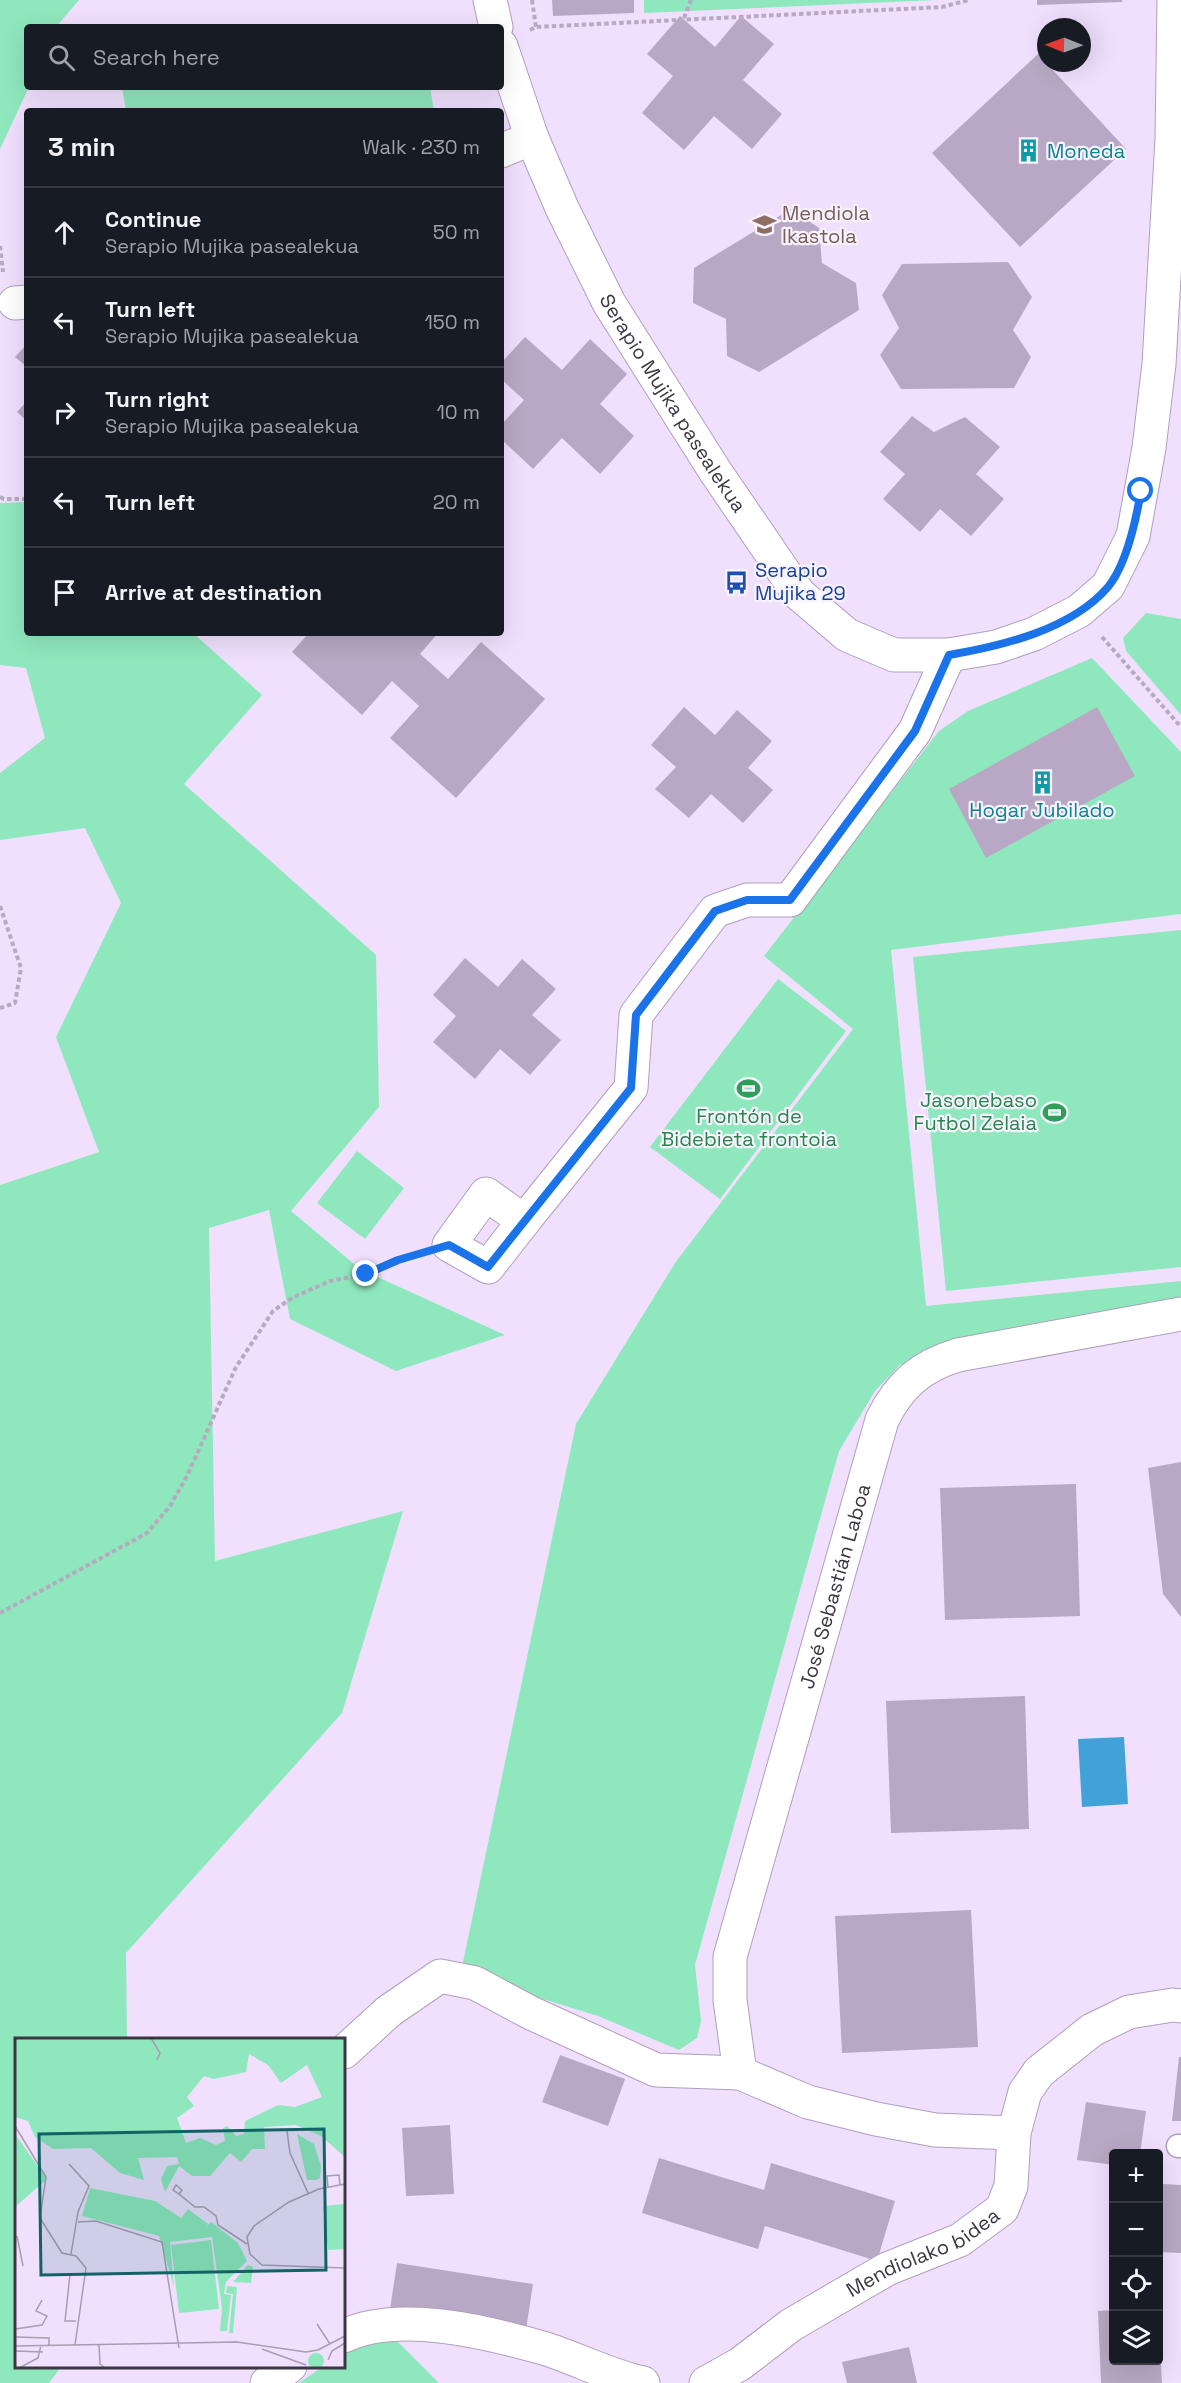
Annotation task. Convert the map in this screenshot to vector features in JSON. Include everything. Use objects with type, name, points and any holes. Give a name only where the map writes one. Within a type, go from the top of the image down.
[{"type":"street","points":[[490,0],[495,24]]},
{"type":"street","name":"Serapio Mujika pasealekua","points":[[504,56],[532,138],[562,208],[609,303],[715,471],[799,594],[847,635],[894,655],[949,655],[996,647],[1024,638],[1079,611],[1108,586],[1132,536],[1149,448],[1159,364],[1171,159],[1174,0]]},
{"type":"street","points":[[504,150],[532,138]]},
{"type":"street","points":[[524,1221],[486,1194],[449,1245],[488,1267],[631,1088],[636,1015],[715,911],[747,900],[790,900],[915,731],[949,655]]},
{"type":"street","name":"José Sebastián Laboa","points":[[741,2073],[730,2000],[730,1957],[882,1420],[891,1402],[903,1385],[919,1371],[958,1354],[1181,1314]]},
{"type":"street","points":[[345,2051],[389,2011],[440,1976],[475,1983],[531,2013],[656,2070],[741,2073],[808,2102],[876,2118],[935,2130],[1014,2133]]},
{"type":"street","name":"Mendiolako bidea","points":[[706,2383],[740,2364],[791,2325],[887,2269],[960,2240],[1002,2209],[1011,2186],[1014,2133],[1025,2092],[1040,2072],[1092,2030],[1130,2012],[1173,2005],[1181,2006]]},
{"type":"street","points":[[345,2335],[359,2328],[412,2324],[470,2331],[543,2348],[643,2383]]},
{"type":"street","points":[[267,2383],[289,2368]]},
{"type":"path","points":[[531,0],[536,27]]},
{"type":"path","points":[[684,18],[691,0]]},
{"type":"path","points":[[504,45],[536,27],[942,7],[969,0]]},
{"type":"path","points":[[0,497],[24,499]]},
{"type":"path","points":[[1079,611],[1181,727]]},
{"type":"path","points":[[0,906],[21,968],[15,1003],[0,1008]]},
{"type":"path","points":[[0,1613],[147,1533],[170,1506],[204,1440],[236,1367],[273,1311],[292,1298],[330,1281],[366,1274],[398,1260],[449,1245]]},
{"type":"green space","points":[[0,0],[79,0],[59,24],[24,24],[24,90],[28,90],[0,149]]},
{"type":"green space","points":[[644,0],[936,0],[644,13]]},
{"type":"green space","points":[[122,90],[430,90],[434,108],[126,108]]},
{"type":"green space","points":[[24,502],[24,636],[196,636],[262,695],[184,784],[376,955],[379,1107],[291,1211],[360,1269],[505,1335],[396,1371],[290,1319],[269,1210],[209,1228],[215,1561],[403,1511],[342,1713],[126,1953],[127,2038],[15,2038],[15,2368],[60,2368],[49,2383],[0,2383],[0,1185],[99,1152],[56,1037],[121,903],[85,828],[0,840],[0,773],[45,738],[26,668],[0,665],[0,503]]},
{"type":"green space","points":[[1146,613],[1181,619],[1181,715],[1126,651],[1123,638]]},
{"type":"green space","points":[[1092,658],[1181,752],[1181,914],[891,950],[926,1306],[1181,1281],[1181,1300],[985,1338],[900,1365],[875,1391],[839,1451],[695,1965],[701,2021],[697,2038],[679,2050],[598,2016],[501,1986],[462,1967],[576,1424],[675,1263],[853,1029],[764,956],[939,731],[968,711]]},
{"type":"green space","name":"Jasonebaso Futbol Zelaia","points":[[1181,930],[1181,1267],[946,1291],[913,957]]},
{"type":"green space","name":"Frontón de Bidebieta frontoia","points":[[778,979],[846,1031],[720,1199],[650,1147]]},
{"type":"green space","points":[[357,1151],[404,1188],[365,1239],[317,1203]]},
{"type":"green space","points":[[381,2325],[439,2383],[299,2383],[321,2368],[345,2368],[345,2350]]},
{"type":"water","points":[[1124,1737],[1128,1804],[1082,1807],[1078,1739]]},
{"type":"building","points":[[552,0],[634,0],[634,13],[553,16]]},
{"type":"building","points":[[1037,0],[1122,0],[1122,2],[1037,5]]},
{"type":"building","points":[[680,16],[715,47],[741,16],[774,44],[743,80],[782,114],[752,149],[714,116],[684,150],[642,113],[673,76],[647,54]]},
{"type":"building","name":"Moneda","points":[[1037,55],[1037,72],[1055,72],[1126,149],[1020,247],[932,153]]},
{"type":"building","points":[[791,209],[819,228],[822,263],[856,283],[859,310],[759,372],[727,356],[726,319],[693,303],[694,268]]},
{"type":"building","points":[[1008,262],[1032,297],[1013,330],[1031,357],[1014,388],[901,389],[880,355],[899,328],[882,295],[902,264]]},
{"type":"building","points":[[525,337],[562,370],[590,339],[627,374],[600,404],[634,436],[600,474],[562,438],[533,469],[504,442],[504,422],[524,400],[504,382],[504,360]]},
{"type":"building","points":[[24,347],[24,364],[15,357]]},
{"type":"building","points":[[24,404],[24,418],[17,412]]},
{"type":"building","points":[[912,416],[934,432],[965,417],[1000,447],[976,474],[1004,499],[971,536],[940,509],[920,532],[883,499],[905,474],[880,452]]},
{"type":"building","points":[[306,636],[435,636],[420,654],[448,679],[481,642],[545,699],[456,798],[390,738],[419,706],[392,681],[362,715],[292,652]]},
{"type":"building","points":[[684,707],[715,735],[737,710],[772,741],[748,768],[773,790],[743,823],[711,794],[689,818],[655,789],[676,767],[651,745]]},
{"type":"building","name":"Hogar Jubilado","points":[[1097,707],[1135,776],[986,858],[949,789]]},
{"type":"building","points":[[465,958],[498,987],[522,959],[556,989],[532,1015],[561,1040],[530,1075],[500,1049],[475,1079],[433,1042],[456,1016],[433,995]]},
{"type":"building","points":[[1181,1462],[1181,1617],[1163,1594],[1148,1468]]},
{"type":"building","points":[[1076,1484],[1080,1616],[945,1620],[940,1488]]},
{"type":"building","points":[[1025,1696],[1029,1829],[891,1833],[886,1701]]},
{"type":"building","points":[[971,1910],[978,2047],[842,2053],[835,1916]]},
{"type":"building","points":[[560,2055],[625,2079],[608,2126],[542,2102]]},
{"type":"building","points":[[1179,2057],[1181,2057],[1181,2121],[1172,2121]]},
{"type":"building","points":[[1086,2102],[1146,2111],[1141,2149],[1109,2149],[1109,2164],[1077,2160]]},
{"type":"building","points":[[450,2125],[454,2194],[406,2196],[402,2128]]},
{"type":"building","points":[[659,2158],[764,2190],[771,2163],[895,2201],[877,2261],[765,2226],[758,2249],[642,2213]]},
{"type":"building","points":[[1163,2184],[1181,2185],[1181,2253],[1163,2252]]},
{"type":"building","points":[[397,2263],[533,2284],[526,2330],[390,2309]]},
{"type":"building","points":[[1109,2310],[1109,2365],[1161,2365],[1162,2383],[1101,2383],[1098,2311]]},
{"type":"building","points":[[909,2347],[917,2383],[847,2383],[842,2362]]},
{"type":"place","name":"Moneda","points":[[1029,151]]},
{"type":"place","name":"Mendiola Ikastola","points":[[764,224]]},
{"type":"place","name":"Serapio Mujika 29","points":[[737,582]]},
{"type":"place","name":"Hogar Jubilado","points":[[1042,783]]},
{"type":"place","name":"Frontón de Bidebieta frontoia","points":[[749,1089]]},
{"type":"place","name":"Jasonebaso Futbol Zelaia","points":[[1055,1112]]},
{"type":"route","points":[[366,1274],[398,1260],[449,1245],[488,1267],[631,1088],[636,1015],[715,911],[747,900],[790,900],[915,731],[949,655],[996,647],[1034,634],[1079,611],[1108,586],[1132,536],[1141,491]]}]
